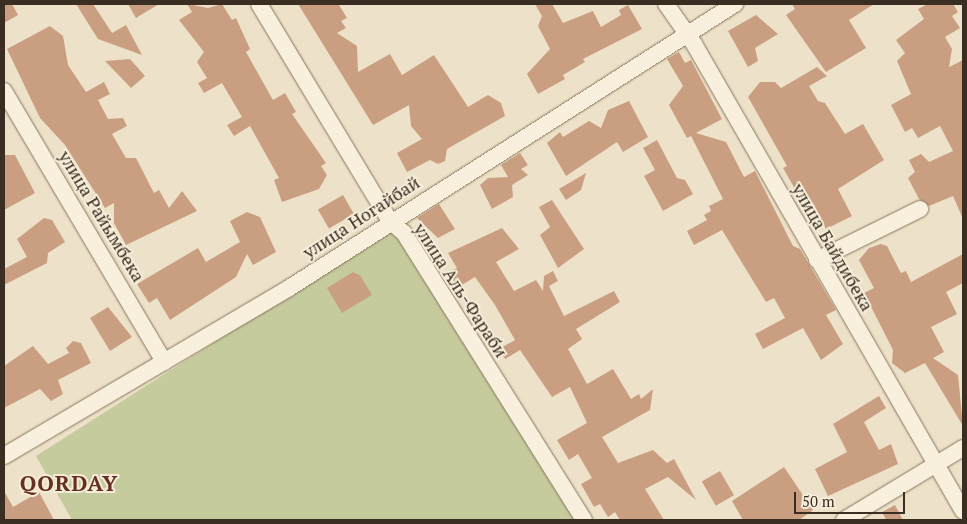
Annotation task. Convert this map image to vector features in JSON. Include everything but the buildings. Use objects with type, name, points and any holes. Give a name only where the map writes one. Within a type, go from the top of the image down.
[{"type":"street","name":"улица Аль-Фараби","points":[[259,4],[390,221],[404,233],[584,520]]},
{"type":"street","name":"улица Байдибека","points":[[666,4],[686,34],[963,512]]},
{"type":"street","name":"улица Ногайбай","points":[[4,456],[289,288],[390,221],[735,4]]},
{"type":"street","name":"улица Райымбека","points":[[4,91],[164,362]]},
{"type":"street","points":[[817,260],[920,209]]},
{"type":"street","points":[[844,520],[963,448]]},
{"type":"green space","points":[[392,229],[576,520],[72,520],[36,456]]},
{"type":"district","name":"QORDAY","points":[[69,483]]}]
